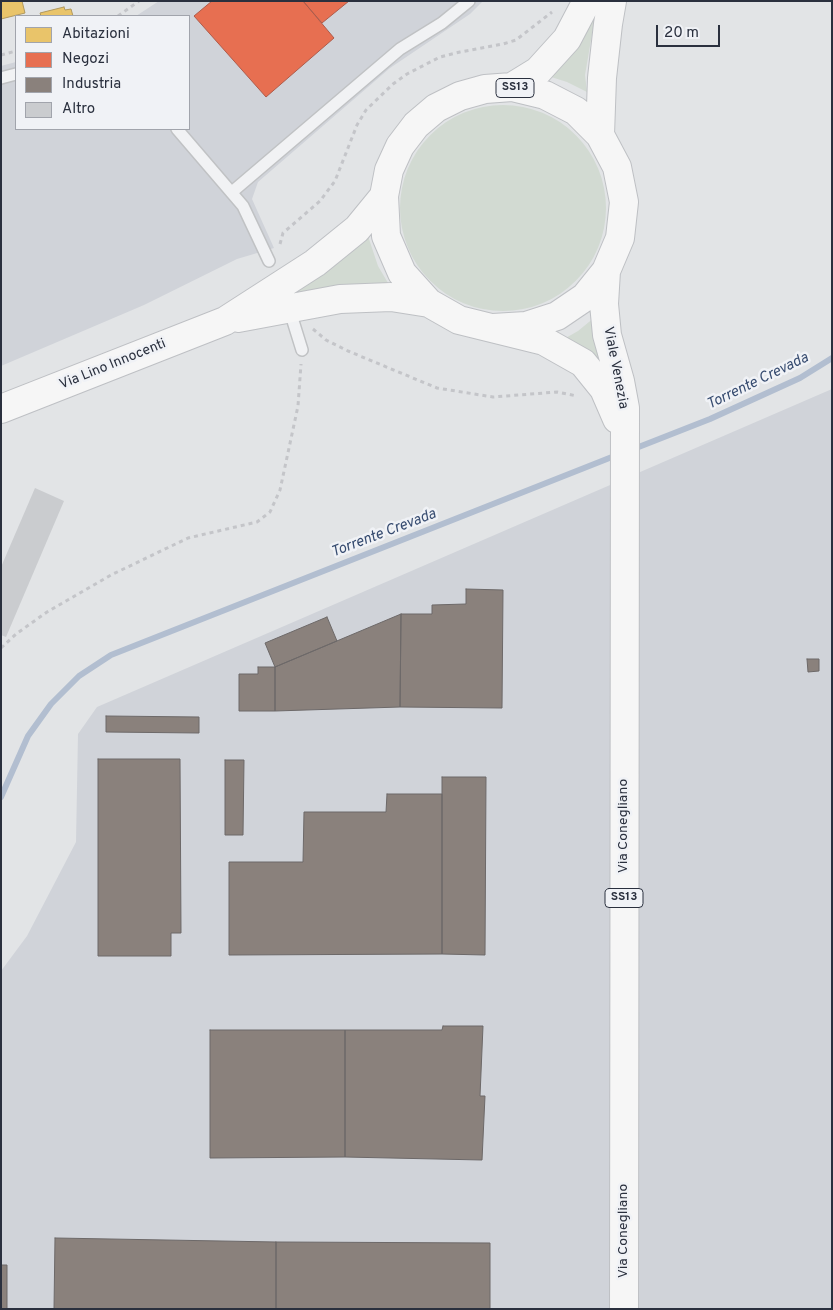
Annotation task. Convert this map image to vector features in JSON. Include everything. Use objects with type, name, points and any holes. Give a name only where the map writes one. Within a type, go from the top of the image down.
[{"type":"main road","name":"SS13","points":[[512,87],[538,70],[567,39],[587,1]]},
{"type":"main road","name":"Viale Venezia","points":[[600,135],[602,78],[612,1]]},
{"type":"main road","name":"Viale Venezia","points":[[492,328],[526,326],[557,316],[585,297],[606,271],[620,238],[624,202],[617,167],[600,135],[576,111],[546,95],[512,87],[485,88],[460,96],[436,108],[416,125],[400,146],[389,170],[384,196],[386,236],[402,273],[429,302],[459,320],[544,341],[583,363],[604,389],[624,434]]},
{"type":"main road","name":"Via Lino Innocenti","points":[[1,409],[225,320],[314,263],[356,229],[384,196]]},
{"type":"main road","name":"Viale Venezia","points":[[606,271],[604,304],[606,335],[620,381],[624,408],[624,434]]},
{"type":"main road","name":"Via Lino Innocenti","points":[[225,320],[340,299],[390,297],[429,302]]},
{"type":"main road","name":"Via Conegliano","points":[[624,434],[624,1309]]},
{"type":"lane","points":[[232,192],[400,49],[442,23],[469,1]]},
{"type":"lane","points":[[1,78],[15,74]]},
{"type":"lane","points":[[178,130],[243,206],[269,261]]},
{"type":"lane","points":[[293,321],[302,350]]},
{"type":"path","points":[[119,15],[139,1]]},
{"type":"path","points":[[1,55],[15,52]]},
{"type":"path","points":[[309,323],[320,335],[339,347],[437,388],[493,397],[557,392],[578,396]]},
{"type":"path","points":[[1,648],[16,634],[47,612],[111,575],[188,538],[257,522],[270,512],[280,490],[298,406],[302,350]]},
{"type":"shaded area","points":[[159,1],[483,1],[470,14],[390,68],[258,182],[252,199],[274,248],[237,259],[144,305],[1,366],[1,66],[15,62],[15,130],[190,130],[190,15],[138,15]]},
{"type":"shaded area","points":[[597,5],[585,75],[587,92],[567,82],[548,76]]},
{"type":"shaded area","points":[[493,105],[513,105],[533,109],[552,117],[576,135],[594,159],[602,178],[606,208],[602,238],[594,257],[576,281],[552,299],[533,307],[513,311],[493,311],[473,307],[454,299],[438,288],[423,273],[412,257],[404,238],[400,218],[400,198],[404,178],[412,159],[423,143],[438,128],[454,117],[473,109]]},
{"type":"shaded area","points":[[368,236],[378,266],[388,283],[293,293],[336,264]]},
{"type":"shaded area","points":[[595,317],[603,366],[564,339],[578,331]]},
{"type":"shaded area","points":[[832,389],[832,1309],[1,1309],[1,971],[27,936],[76,842],[78,734],[97,707]]},
{"type":"building: Abitazioni","points":[[1,1],[22,1],[25,13],[1,19]]},
{"type":"building: Abitazioni","points":[[64,7],[65,10],[71,9],[73,15],[41,15],[40,13]]},
{"type":"building: Negozi","points":[[212,1],[303,1],[334,38],[266,97],[194,16]]},
{"type":"building: Negozi","points":[[303,1],[349,1],[322,23]]},
{"type":"building: Industria","points":[[466,589],[503,590],[502,708],[400,707],[401,614],[432,614],[432,605],[466,604]]},
{"type":"building: Industria","points":[[401,614],[400,707],[275,711],[275,667]]},
{"type":"building: Industria","points":[[327,617],[337,641],[275,667],[265,643]]},
{"type":"building: Industria","points":[[807,659],[819,659],[819,671],[808,672]]},
{"type":"building: Industria","points":[[258,667],[275,667],[275,711],[239,711],[239,674],[258,674]]},
{"type":"building: Industria","points":[[106,716],[199,717],[199,733],[106,732]]},
{"type":"building: Industria","points":[[98,759],[180,759],[181,933],[171,933],[171,956],[98,956]]},
{"type":"building: Industria","points":[[225,760],[244,760],[243,835],[225,835]]},
{"type":"building: Industria","points":[[442,777],[486,777],[485,955],[442,954]]},
{"type":"building: Industria","points":[[387,794],[442,794],[442,954],[229,955],[229,862],[303,862],[304,812],[386,812]]},
{"type":"building: Industria","points":[[443,1026],[483,1026],[480,1096],[485,1096],[482,1160],[345,1157],[345,1030],[442,1030]]},
{"type":"building: Industria","points":[[210,1030],[345,1030],[345,1157],[210,1158]]},
{"type":"building: Industria","points":[[55,1238],[276,1242],[276,1309],[54,1309]]},
{"type":"building: Industria","points":[[276,1242],[490,1243],[490,1309],[276,1309]]},
{"type":"building: Industria","points":[[1,1265],[7,1265],[7,1309],[1,1309]]},
{"type":"building: Altro","points":[[35,488],[64,501],[6,637],[1,635],[1,567]]},
{"type":"waterway","name":"Torrente Crevada","points":[[631,450],[710,419],[800,378],[832,358]]},
{"type":"waterway","name":"Torrente Crevada","points":[[1,797],[28,736],[51,704],[79,676],[111,655],[617,455]]}]
